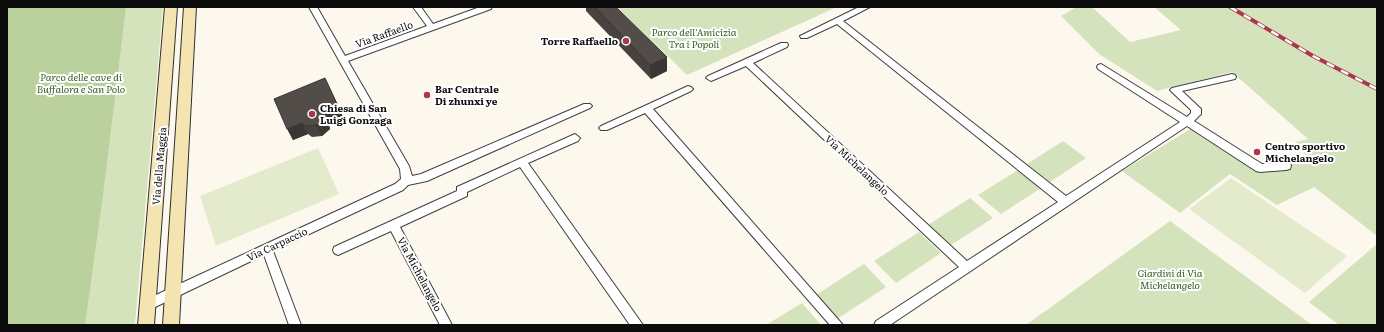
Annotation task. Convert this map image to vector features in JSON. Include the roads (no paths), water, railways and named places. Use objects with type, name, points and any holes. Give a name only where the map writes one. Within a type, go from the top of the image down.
[{"type":"street","name":"Via della Maggia","points":[[146,325],[171,7]]},
{"type":"street","points":[[171,325],[190,7]]},
{"type":"street","points":[[314,7],[406,169],[406,181]]},
{"type":"street","name":"Via Raffaello","points":[[417,7],[432,28]]},
{"type":"street","name":"Via Raffaello","points":[[344,60],[488,7]]},
{"type":"street","points":[[804,36],[866,7]]},
{"type":"street","points":[[837,20],[1066,202]]},
{"type":"street","points":[[711,78],[784,45]]},
{"type":"street","name":"Via Michelangelo","points":[[747,62],[967,268]]},
{"type":"street","points":[[1101,67],[1260,168],[1286,166]]},
{"type":"street","points":[[880,325],[1187,122],[1196,114],[1196,109],[1175,90],[1232,77]]},
{"type":"street","points":[[604,128],[688,89]]},
{"type":"street","name":"Via Carpaccio","points":[[147,305],[399,187],[406,181],[422,178],[587,106]]},
{"type":"street","points":[[646,108],[837,325]]},
{"type":"street","points":[[338,250],[575,138]]},
{"type":"street","points":[[522,162],[637,325]]},
{"type":"street","name":"Via Michelangelo","points":[[393,224],[446,325]]},
{"type":"street","points":[[267,249],[296,325]]},
{"type":"railway","points":[[1230,7],[1313,56],[1377,89]]},
{"type":"place","name":"Torre Raffaello","points":[[626,41]]},
{"type":"place","name":"Bar Centrale Di zhunxi ye","points":[[427,95]]},
{"type":"place","name":"Chiesa di San Luigi Gonzaga","points":[[312,114]]},
{"type":"place","name":"Centro sportivo Michelangelo","points":[[1257,152]]},
{"type":"park label","name":"Parco dell'Amicizia Tra i Popoli","points":[[694,38]]},
{"type":"park label","name":"Parco delle cave di Buffalora e San Polo","points":[[81,82]]},
{"type":"park label","name":"Giardini di Via Michelangelo","points":[[1170,278]]}]
